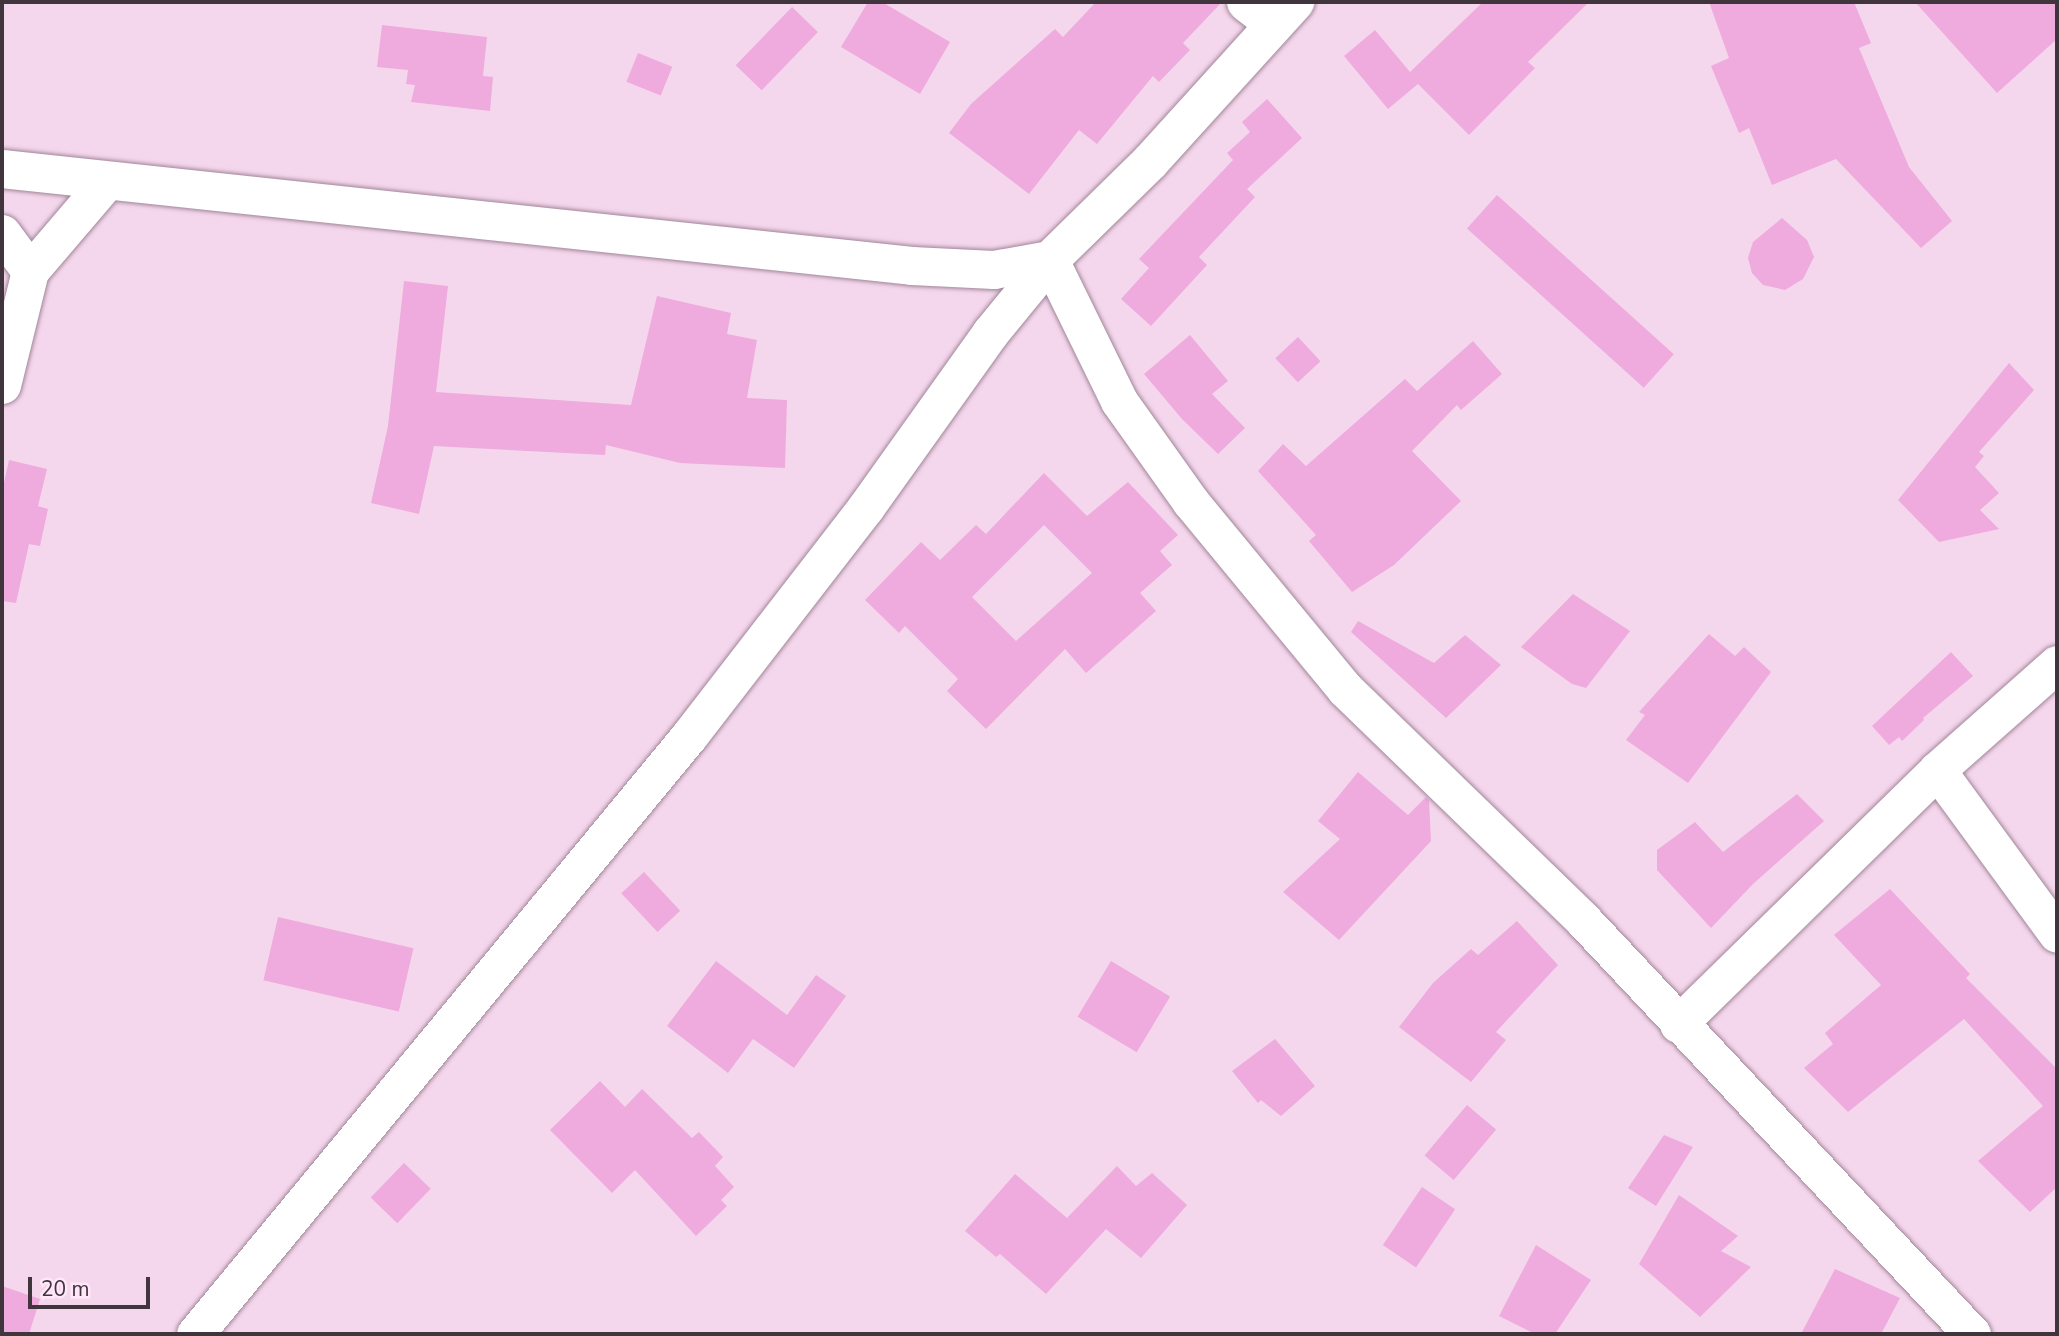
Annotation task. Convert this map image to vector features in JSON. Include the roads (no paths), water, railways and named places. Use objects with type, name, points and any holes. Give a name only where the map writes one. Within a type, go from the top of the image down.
[{"type":"street","points":[[195,1334],[689,736],[866,507],[990,333],[1050,260],[1151,161],[1271,9]]},
{"type":"street","points":[[2,169],[912,267],[994,270],[1050,260]]},
{"type":"street","points":[[2,385],[30,271],[107,181]]},
{"type":"street","points":[[2,233],[30,271]]},
{"type":"street","points":[[1050,260],[1119,401],[1190,501],[1345,689],[1584,921],[1972,1334]]},
{"type":"street","points":[[1678,1024],[1937,770],[2057,664]]},
{"type":"street","points":[[1937,770],[2057,934]]}]
